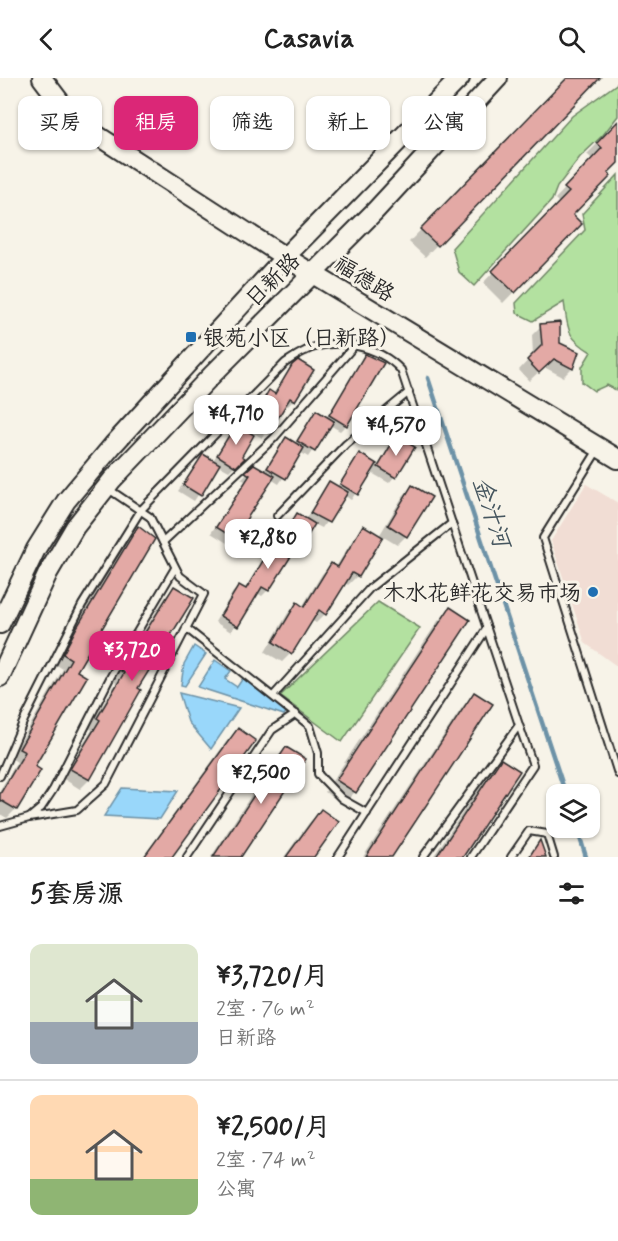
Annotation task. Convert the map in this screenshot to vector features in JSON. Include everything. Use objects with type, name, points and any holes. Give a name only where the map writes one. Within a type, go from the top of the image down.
[{"type":"main road","name":"福德路","points":[[42,78],[67,111],[92,132],[285,257],[618,459]]},
{"type":"main road","name":"日新路","points":[[0,624],[36,549],[66,501],[112,445],[285,257],[460,78]]},
{"type":"main road","name":"日新路","points":[[0,677],[48,573],[75,527],[106,488],[312,273],[375,211],[498,78]]},
{"type":"lane","points":[[0,776],[24,720],[82,606],[141,510],[285,363],[306,350],[334,344],[369,348],[392,360],[401,370],[533,765],[471,857]]},
{"type":"lane","points":[[163,542],[274,438],[354,346]]},
{"type":"lane","points":[[277,516],[346,444],[409,392]]},
{"type":"lane","points":[[599,448],[543,538],[618,774]]},
{"type":"lane","points":[[0,826],[28,818],[77,810],[106,784],[204,594],[180,576],[150,518],[106,488]]},
{"type":"lane","points":[[274,695],[370,588],[452,523]]},
{"type":"lane","points":[[28,818],[41,808],[53,790],[111,676],[175,568]]},
{"type":"lane","points":[[186,628],[274,695],[310,726],[318,753],[318,774],[342,799],[366,813]]},
{"type":"lane","points":[[338,857],[487,628]]},
{"type":"lane","points":[[187,857],[272,730],[296,714]]},
{"type":"lane","points":[[423,857],[519,725]]},
{"type":"lane","points":[[511,857],[529,831],[547,834],[554,857]]},
{"type":"shaded area","name":"木水花鲜花交易市场","points":[[586,484],[618,503],[618,667],[585,643],[551,541]]},
{"type":"green space","points":[[618,83],[618,116],[603,135],[580,157],[557,187],[552,200],[474,286],[459,272],[452,248],[572,116]]},
{"type":"green space","points":[[618,175],[618,388],[616,390],[607,385],[594,391],[582,382],[582,367],[591,352],[573,337],[566,319],[564,302],[533,321],[517,313],[516,303],[585,230],[582,214]]},
{"type":"green space","points":[[378,602],[420,628],[342,742],[280,696]]},
{"type":"water","points":[[194,646],[206,654],[185,686],[181,685],[184,664]]},
{"type":"water","points":[[215,660],[231,671],[225,679],[237,687],[243,678],[289,708],[284,715],[198,687]]},
{"type":"water","points":[[179,693],[239,708],[211,749],[188,722]]},
{"type":"water","points":[[122,788],[178,791],[160,819],[104,816]]},
{"type":"building","points":[[567,78],[600,78],[438,246],[420,229]]},
{"type":"building","points":[[618,121],[618,163],[608,173],[611,176],[573,215],[582,224],[515,293],[492,271],[569,192],[564,188],[602,148],[597,143]]},
{"type":"building","points":[[560,322],[560,343],[579,352],[573,369],[554,359],[539,373],[527,360],[542,345],[540,324]]},
{"type":"building","points":[[365,354],[384,363],[347,426],[329,415]]},
{"type":"building","points":[[298,360],[314,370],[295,401],[290,398],[269,433],[251,422],[269,390],[275,394],[292,365]]},
{"type":"building","points":[[316,410],[334,421],[315,452],[297,441]]},
{"type":"building","points":[[236,424],[254,435],[242,456],[245,458],[236,467],[217,455]]},
{"type":"building","points":[[396,436],[415,447],[396,478],[378,467]]},
{"type":"building","points":[[286,437],[304,448],[286,479],[267,468]]},
{"type":"building","points":[[359,453],[377,464],[358,495],[340,484]]},
{"type":"building","points":[[203,454],[220,464],[201,496],[183,485]]},
{"type":"building","points":[[254,464],[275,476],[234,538],[216,527],[250,475],[245,472]]},
{"type":"building","points":[[329,481],[348,492],[329,523],[310,513]]},
{"type":"building","points":[[412,485],[432,497],[407,537],[388,525]]},
{"type":"building","points":[[297,513],[315,524],[296,555],[293,553],[269,591],[262,587],[238,627],[220,616],[239,585],[246,589],[270,549],[274,551]]},
{"type":"building","points":[[363,525],[383,537],[359,577],[352,573],[326,615],[319,610],[292,654],[273,642],[297,602],[304,607],[331,563],[338,567]]},
{"type":"building","points":[[138,526],[155,539],[77,671],[87,677],[35,766],[41,770],[17,810],[0,800],[0,794],[25,752],[19,749],[71,659],[63,654],[77,627]]},
{"type":"building","points":[[174,586],[194,598],[138,688],[141,690],[90,780],[70,769],[100,720],[97,718],[124,673],[121,671]]},
{"type":"building","points":[[450,607],[470,620],[356,793],[336,780]]},
{"type":"building","points":[[474,692],[493,704],[392,857],[366,857]]},
{"type":"building","points":[[238,728],[256,741],[172,857],[144,857]]},
{"type":"building","points":[[286,747],[306,759],[241,857],[213,857]]},
{"type":"building","points":[[501,759],[520,771],[463,857],[436,857]]},
{"type":"building","points":[[321,809],[339,822],[314,857],[286,857]]},
{"type":"building","points":[[540,840],[546,857],[529,857]]},
{"type":"waterway","name":"金汁河","points":[[428,378],[562,784]]},
{"type":"waterway","name":"金汁河","points":[[580,838],[586,857]]},
{"type":"place","name":"银苑小区（日新路）","points":[[191,337]]},
{"type":"place","name":"木水花鲜花交易市场","points":[[593,592]]}]
